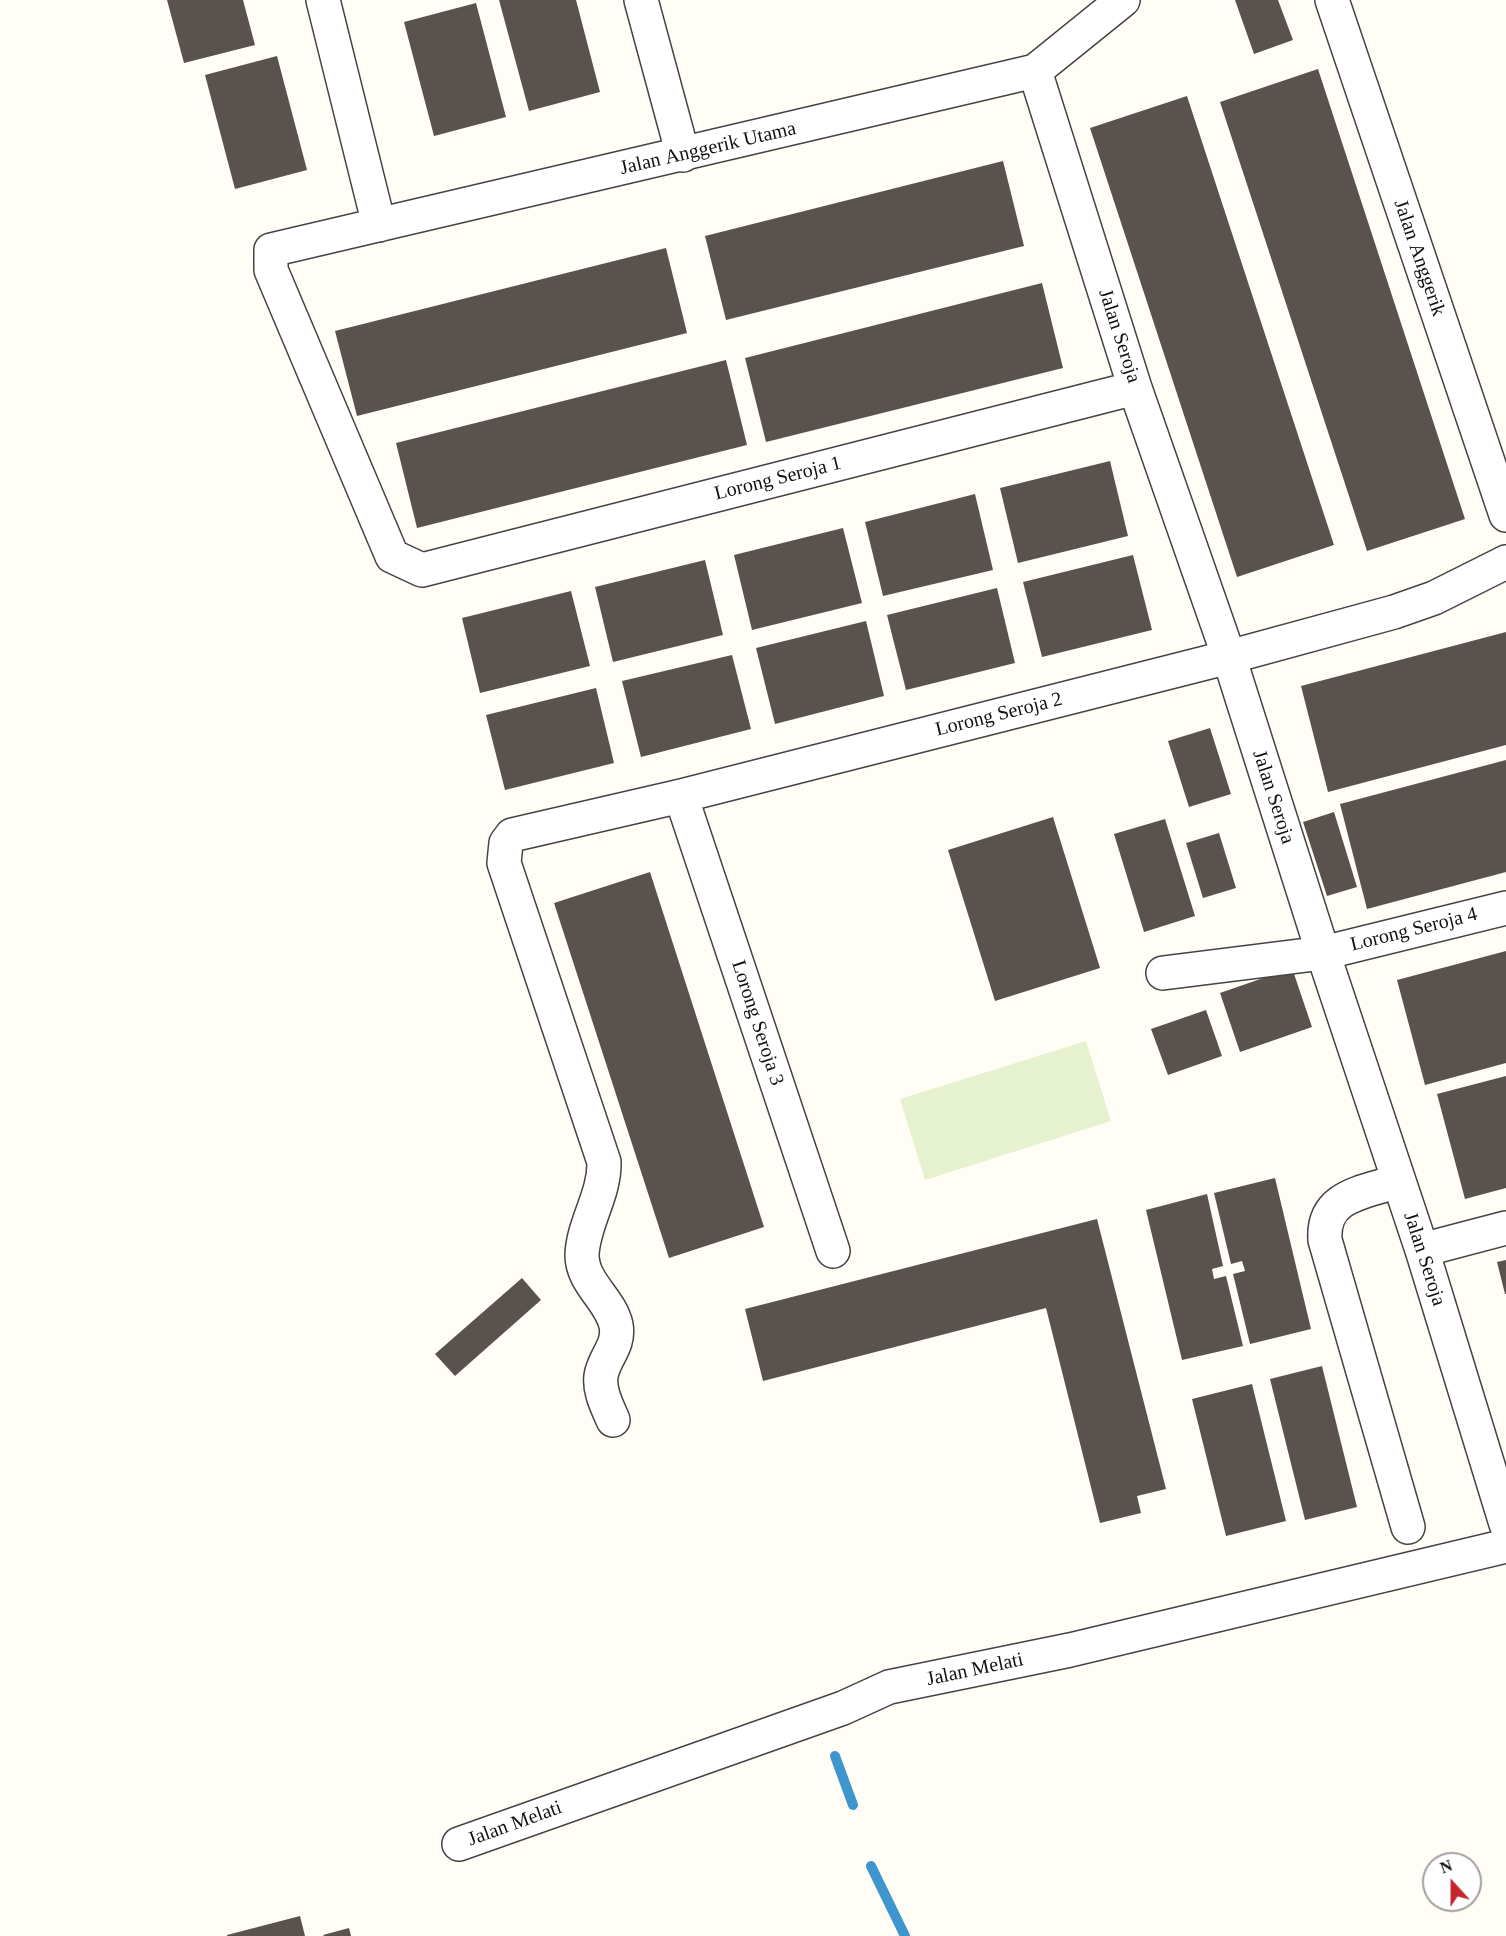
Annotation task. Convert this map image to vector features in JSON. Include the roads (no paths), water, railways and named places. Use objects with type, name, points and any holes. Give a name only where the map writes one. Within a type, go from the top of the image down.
[{"type":"street","points":[[323,0],[379,225]]},
{"type":"street","points":[[641,0],[683,155]]},
{"type":"street","name":"Jalan Anggerik Utama","points":[[422,570],[392,556],[271,270],[271,250],[1035,71],[1123,0]]},
{"type":"street","name":"Jalan Anggerik","points":[[1332,0],[1506,515]]},
{"type":"street","name":"Jalan Seroja","points":[[1035,71],[1135,388],[1228,657],[1422,1250],[1506,1524]]},
{"type":"street","name":"Lorong Seroja 1","points":[[422,570],[1135,388]]},
{"type":"street","name":"Lorong Seroja 2","points":[[613,1420],[601,1387],[604,1367],[614,1348],[616,1324],[588,1278],[582,1254],[603,1178],[604,1162],[504,863],[506,843],[512,835],[681,796],[1228,657],[1434,598],[1506,562]]},
{"type":"street","name":"Lorong Seroja 3","points":[[681,796],[833,1251]]},
{"type":"street","name":"Lorong Seroja 4","points":[[1163,973],[1323,953],[1506,908]]},
{"type":"street","points":[[1398,1181],[1337,1204],[1328,1214],[1324,1227],[1408,1527]]},
{"type":"street","points":[[1422,1250],[1506,1228]]},
{"type":"street","name":"Jalan Melati","points":[[459,1844],[843,1708],[889,1687],[1070,1650],[1506,1546]]},
{"type":"waterway","points":[[835,1756],[853,1805]]},
{"type":"waterway","points":[[871,1866],[905,1936]]}]
